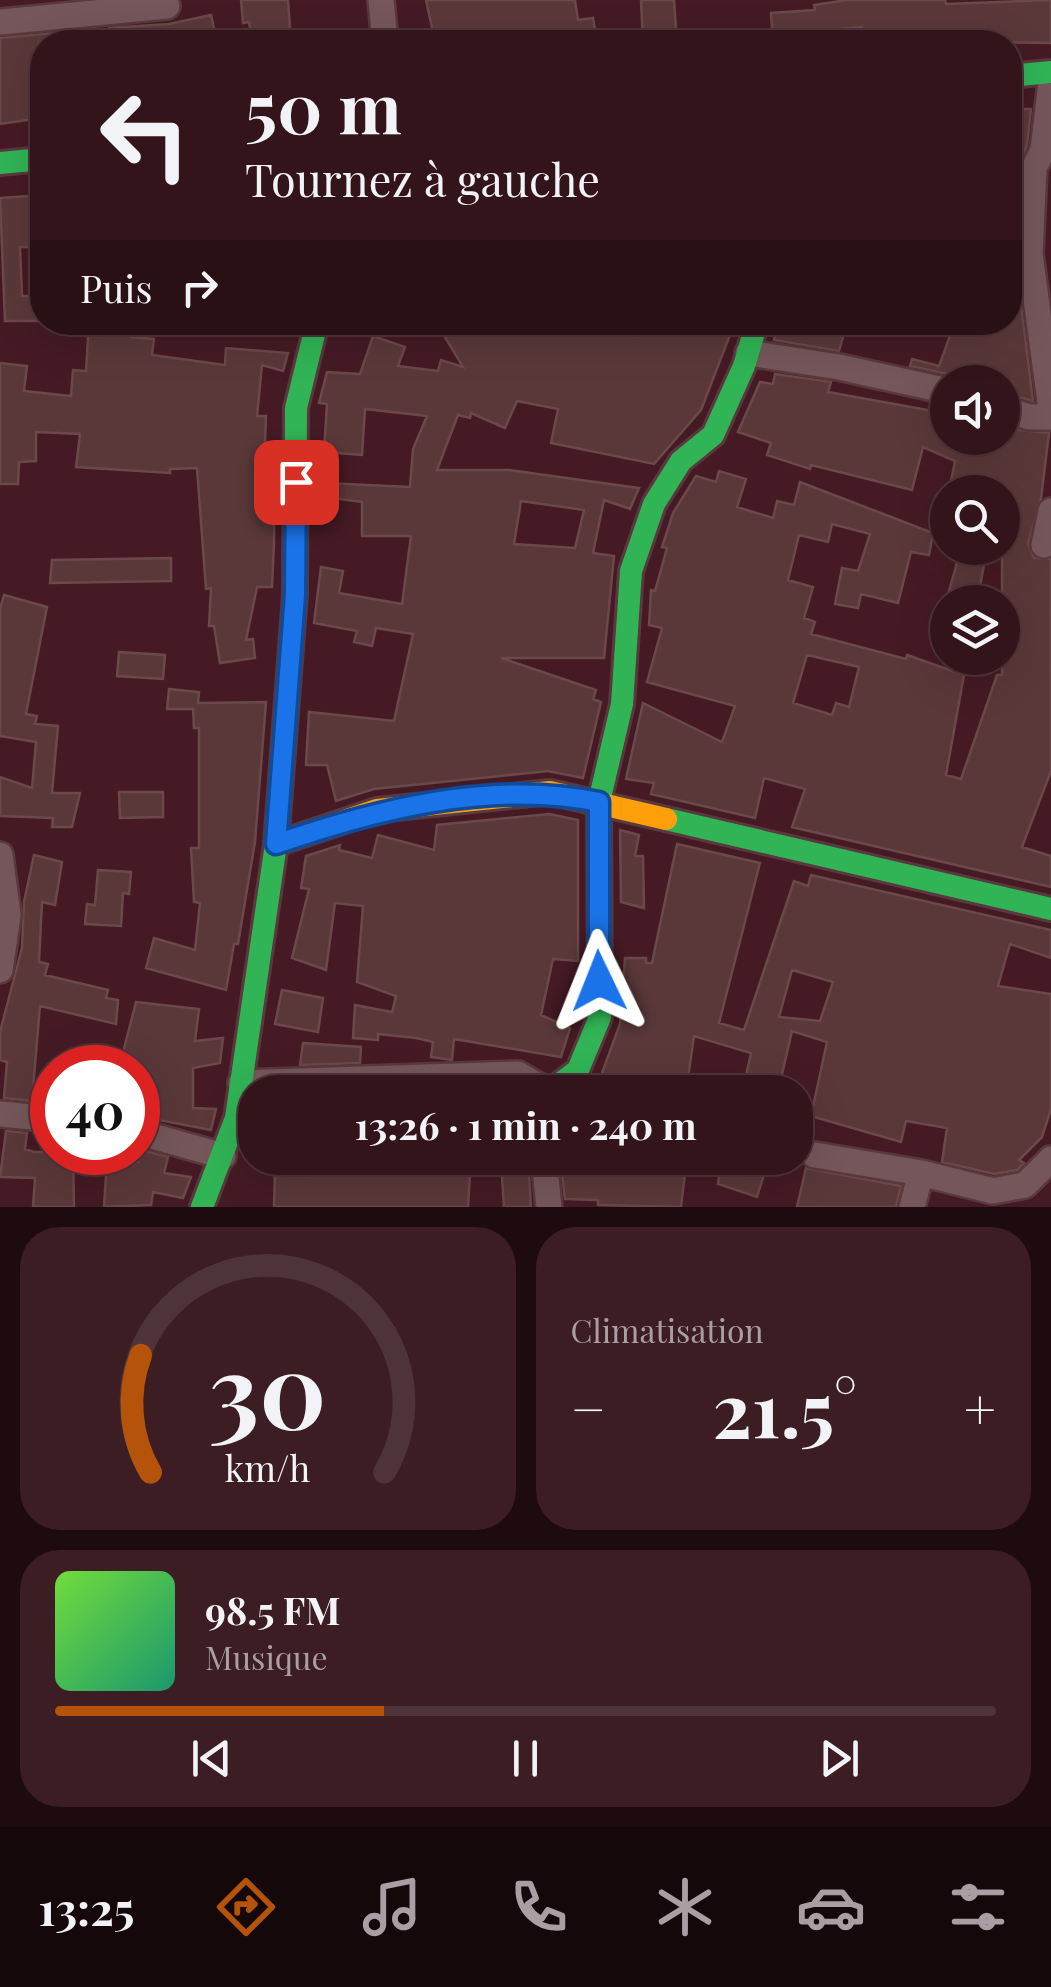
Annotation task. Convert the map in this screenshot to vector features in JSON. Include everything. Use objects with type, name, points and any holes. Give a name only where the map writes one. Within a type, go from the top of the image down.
[{"type":"street","points":[[381,0],[384,30]]},
{"type":"street","points":[[0,22],[167,6]]},
{"type":"street","points":[[1022,75],[1051,72]]},
{"type":"street","points":[[1051,82],[1043,150],[1034,168],[1030,254],[1051,409]]},
{"type":"street","points":[[0,163],[30,160]]},
{"type":"street","points":[[242,1075],[276,844],[295,595],[296,408],[314,335]]},
{"type":"street","points":[[571,1075],[578,1070],[600,1017],[599,802],[622,704],[631,572],[654,504],[681,461],[713,435],[753,335]]},
{"type":"street","points":[[748,353],[930,388]]},
{"type":"street","points":[[1020,414],[1051,417]]},
{"type":"street","points":[[1044,544],[1051,511]]},
{"type":"street","points":[[276,844],[378,810],[550,792],[1051,909]]},
{"type":"street","points":[[0,855],[8,915],[0,970]]},
{"type":"street","points":[[487,1075],[520,1075]]},
{"type":"street","points":[[202,1207],[223,1156],[238,1098]]},
{"type":"street","points":[[0,1114],[30,1117]]},
{"type":"street","points":[[160,1138],[223,1156]]},
{"type":"street","points":[[815,1156],[921,1172],[993,1191],[1026,1184],[1051,1160]]},
{"type":"street","points":[[912,1207],[921,1172]]},
{"type":"street","points":[[545,1175],[548,1207]]},
{"type":"building","points":[[241,0],[288,0],[290,30],[250,30],[249,22],[243,23]]},
{"type":"building","points":[[426,0],[575,0],[578,20],[593,18],[595,30],[432,30]]},
{"type":"building","points":[[641,0],[674,0],[676,30],[642,30]]},
{"type":"building","points":[[847,0],[945,0],[946,4],[1051,0],[1051,43],[1022,43],[1022,30],[772,30],[771,13],[815,10],[814,5]]},
{"type":"building","points":[[211,15],[214,30],[109,30],[109,28],[169,24]]},
{"type":"building","points":[[30,35],[30,120],[0,124],[0,38]]},
{"type":"building","points":[[1022,109],[1031,109],[1022,157]]},
{"type":"building","points":[[30,196],[30,247],[20,247],[22,296],[30,296],[30,321],[5,321],[0,198]]},
{"type":"building","points":[[1022,312],[1033,401],[1020,397],[1020,365],[939,365],[950,335],[1022,335]]},
{"type":"building","points":[[88,335],[154,339],[152,355],[225,365],[226,348],[288,353],[283,371],[262,365],[257,416],[266,416],[265,444],[275,444],[274,543],[272,587],[257,587],[246,640],[253,639],[255,658],[220,663],[214,626],[209,626],[211,588],[206,589],[197,468],[170,469],[170,473],[76,467],[80,434],[36,432],[36,461],[19,462],[18,484],[0,484],[0,363],[27,366],[24,391],[71,396],[73,370],[86,371]]},
{"type":"building","points":[[444,335],[730,335],[701,410],[654,464],[551,443],[558,409],[517,401],[505,428],[471,413],[470,418],[458,415],[437,470],[509,470],[639,488],[630,509],[604,500],[593,553],[614,556],[604,658],[501,658],[596,690],[593,699],[601,702],[583,778],[548,771],[374,789],[336,801],[327,765],[306,765],[309,712],[394,721],[413,634],[376,628],[372,646],[354,642],[357,631],[314,623],[321,567],[343,571],[339,593],[402,604],[411,536],[362,536],[362,502],[325,497],[326,483],[410,487],[413,449],[427,416],[365,409],[362,455],[324,452],[327,404],[319,403],[327,372],[360,374],[373,336],[405,347],[398,366],[438,371],[441,360],[463,367]],"holes":[[[521,501],[584,510],[575,548],[514,544]]]},
{"type":"building","points":[[775,335],[843,335],[839,351],[774,340]]},
{"type":"building","points":[[912,359],[935,365],[930,365],[930,370],[910,366]]},
{"type":"building","points":[[775,374],[831,382],[828,392],[930,410],[930,450],[923,447],[912,490],[811,465],[810,469],[767,455],[771,443],[738,432],[760,382],[773,384]]},
{"type":"building","points":[[1020,430],[1049,433],[1041,499],[1028,543],[1034,558],[1051,559],[1051,771],[1022,847],[1051,856],[1051,887],[792,827],[805,789],[764,778],[755,818],[651,794],[654,783],[626,779],[643,703],[722,742],[735,706],[647,682],[662,628],[649,625],[651,590],[655,591],[667,548],[662,547],[673,513],[696,476],[716,482],[719,471],[746,479],[737,507],[773,518],[777,501],[794,505],[800,482],[930,532],[929,555],[911,552],[898,603],[861,594],[858,608],[835,604],[842,568],[858,571],[870,534],[832,524],[828,542],[799,535],[788,580],[813,587],[804,618],[815,622],[811,634],[906,659],[907,655],[930,663],[930,675],[964,675],[946,775],[961,779],[997,675],[1020,675],[1020,585],[1002,585],[1002,565],[1020,565],[1020,475],[952,475],[955,461],[941,455],[1020,455]],"holes":[[[807,655],[859,667],[849,707],[836,703],[832,715],[793,703]]]},
{"type":"building","points":[[171,558],[171,581],[50,583],[52,560]]},
{"type":"building","points":[[956,565],[984,565],[980,585],[951,585]]},
{"type":"building","points":[[4,595],[47,607],[26,714],[37,716],[35,724],[58,726],[52,793],[80,793],[72,827],[52,827],[53,818],[0,816],[0,777],[32,788],[36,742],[0,736],[0,609]]},
{"type":"building","points":[[119,652],[165,655],[163,679],[117,676]]},
{"type":"building","points":[[169,689],[199,692],[198,703],[266,702],[255,842],[226,990],[146,968],[154,938],[195,950],[200,903],[194,902],[191,848],[199,848],[199,728],[194,728],[193,709],[167,709]]},
{"type":"building","points":[[119,792],[163,792],[163,817],[120,818]]},
{"type":"building","points":[[549,814],[578,820],[578,961],[553,959],[541,1015],[570,1028],[561,1057],[454,1039],[452,1060],[431,1057],[433,1042],[416,1038],[378,1034],[378,1040],[353,1038],[355,1005],[392,1012],[396,996],[357,982],[363,906],[335,903],[326,970],[292,958],[309,889],[301,888],[306,856],[340,845],[339,850],[372,858],[378,835],[434,850],[437,825]]},
{"type":"building","points":[[620,830],[639,835],[635,856],[643,856],[644,908],[621,902]]},
{"type":"building","points":[[677,844],[760,863],[719,1023],[744,1030],[794,881],[808,886],[811,875],[1051,930],[1051,958],[1010,944],[998,986],[1051,994],[1051,1109],[1042,1137],[1019,1160],[1024,1163],[1017,1170],[994,1174],[942,1162],[947,1128],[906,1121],[901,1142],[813,1117],[827,1042],[792,1031],[782,1075],[746,1075],[751,1053],[694,1036],[688,1075],[601,1075],[620,1024],[625,958],[646,958],[646,963],[652,963]],"holes":[[[792,970],[833,982],[820,1021],[779,1017]]]},
{"type":"building","points":[[34,855],[62,862],[55,905],[42,902],[39,962],[48,964],[45,975],[108,990],[106,998],[118,1000],[116,1024],[40,1006],[37,1045],[30,1045],[30,1101],[4,1098],[7,1062],[0,1060],[0,1032],[22,948],[24,902]]},
{"type":"building","points":[[98,870],[131,872],[129,894],[123,893],[121,926],[85,924],[87,904],[95,905]]},
{"type":"building","points":[[282,990],[323,998],[318,1032],[275,1024]]},
{"type":"building","points":[[136,1002],[199,1009],[195,1041],[223,1038],[220,1063],[193,1068],[193,1108],[216,1109],[211,1130],[160,1120],[160,1045],[125,1045]]},
{"type":"building","points":[[303,1043],[361,1047],[360,1063],[300,1065]]},
{"type":"building","points":[[6,1131],[27,1133],[25,1149],[30,1151],[30,1175],[73,1175],[74,1207],[33,1207],[35,1178],[0,1177]]},
{"type":"building","points":[[160,1155],[168,1157],[164,1173],[191,1177],[183,1198],[153,1192],[151,1205],[104,1207],[106,1175],[160,1175]]},
{"type":"building","points":[[813,1169],[901,1186],[896,1207],[797,1207],[804,1175],[813,1175]]},
{"type":"building","points":[[275,1175],[470,1175],[468,1207],[274,1207]]},
{"type":"building","points":[[502,1175],[529,1175],[531,1207],[504,1207]]},
{"type":"building","points":[[562,1175],[685,1175],[681,1207],[598,1205],[598,1200],[565,1199]]},
{"type":"building","points":[[719,1175],[764,1175],[757,1197],[718,1184]]},
{"type":"traffic: fast","points":[[1022,75],[1051,72]]},
{"type":"traffic: fast","points":[[0,163],[30,160]]},
{"type":"traffic: fast","points":[[202,1207],[236,1118],[276,844],[295,595],[296,408],[314,335]]},
{"type":"traffic: fast","points":[[571,1075],[578,1070],[600,1017],[599,802],[622,704],[631,571],[654,504],[681,461],[713,435],[744,366],[753,335]]},
{"type":"traffic: fast","points":[[666,819],[1051,909]]},
{"type":"traffic: slow","points":[[276,844],[377,810],[550,792],[666,819]]},
{"type":"route","points":[[296,482],[295,595],[276,844],[378,810],[550,792],[599,802],[599,981]]}]
